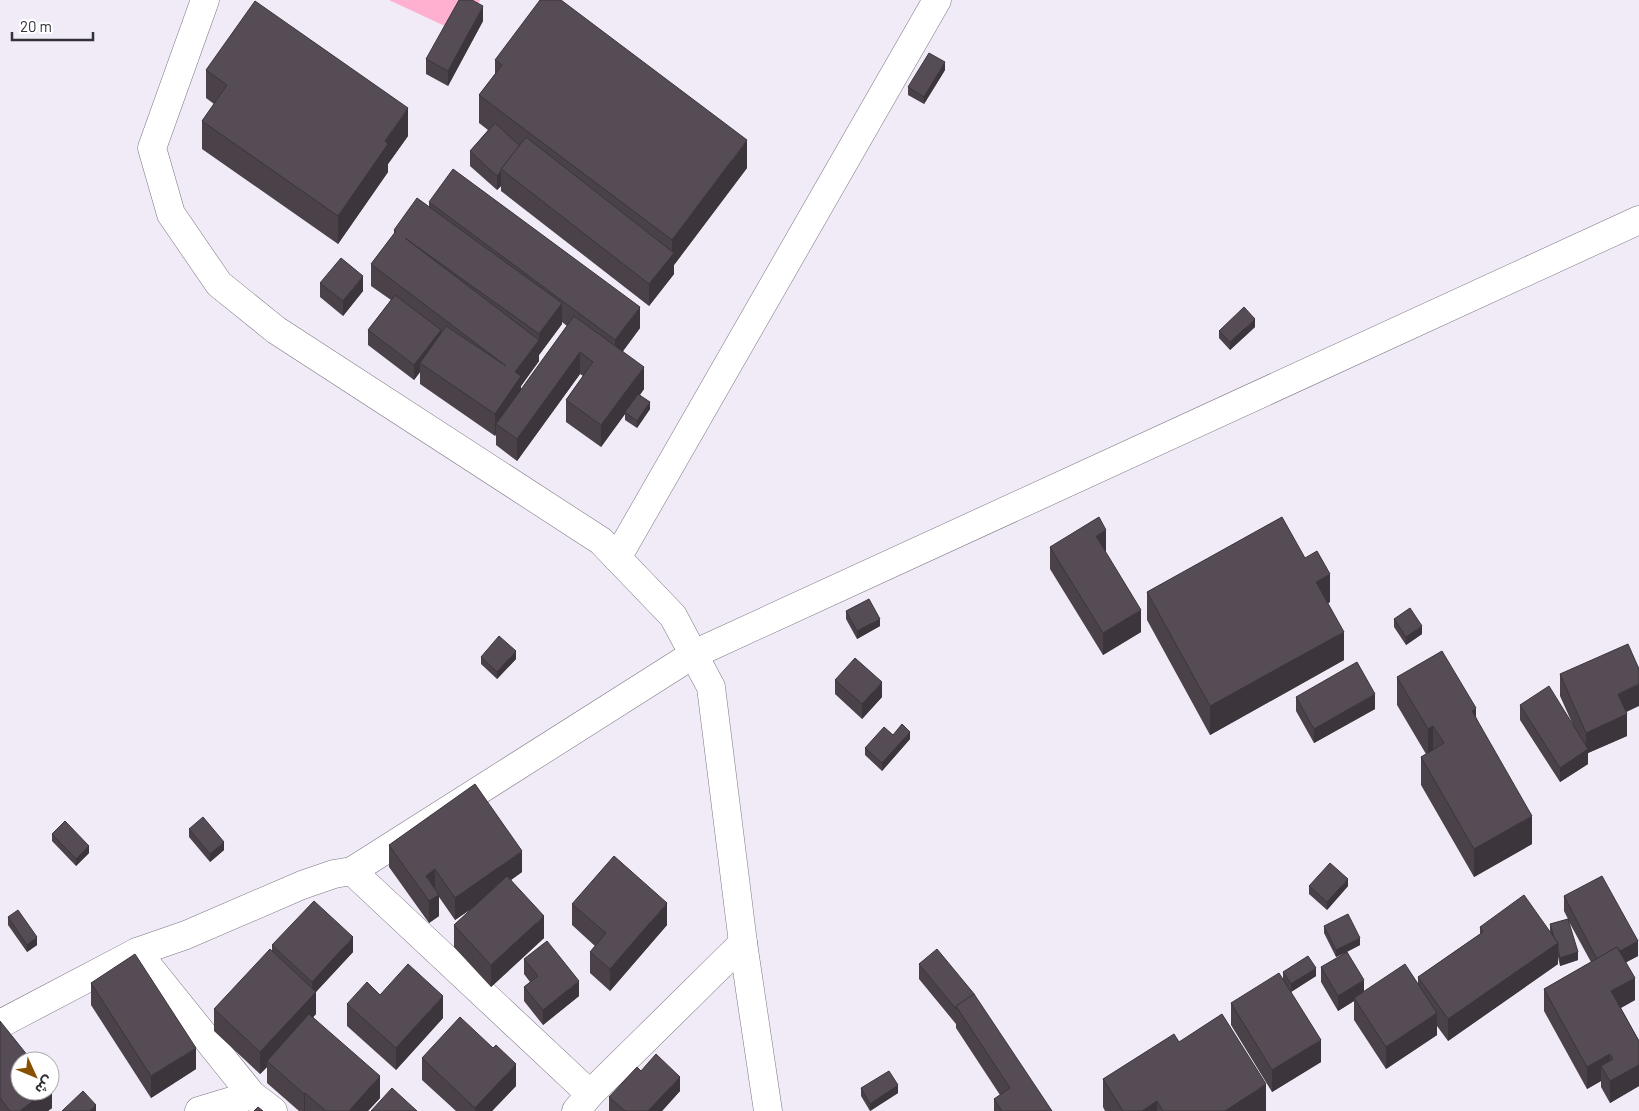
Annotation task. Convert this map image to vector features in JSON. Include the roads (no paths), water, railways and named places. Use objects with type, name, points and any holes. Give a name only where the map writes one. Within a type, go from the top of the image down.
[{"type":"street","points":[[205,0],[152,148],[171,214],[219,284],[276,330],[600,541],[673,616],[711,687],[743,943],[768,1111]]},
{"type":"street","points":[[617,558],[937,0]]},
{"type":"street","points":[[0,1024],[137,952],[186,936],[302,885],[334,874],[352,871],[694,654],[1639,220]]},
{"type":"street","points":[[352,871],[583,1103],[743,943]]},
{"type":"street","points":[[137,952],[256,1106]]},
{"type":"street","points":[[199,1111],[256,1106]]}]
